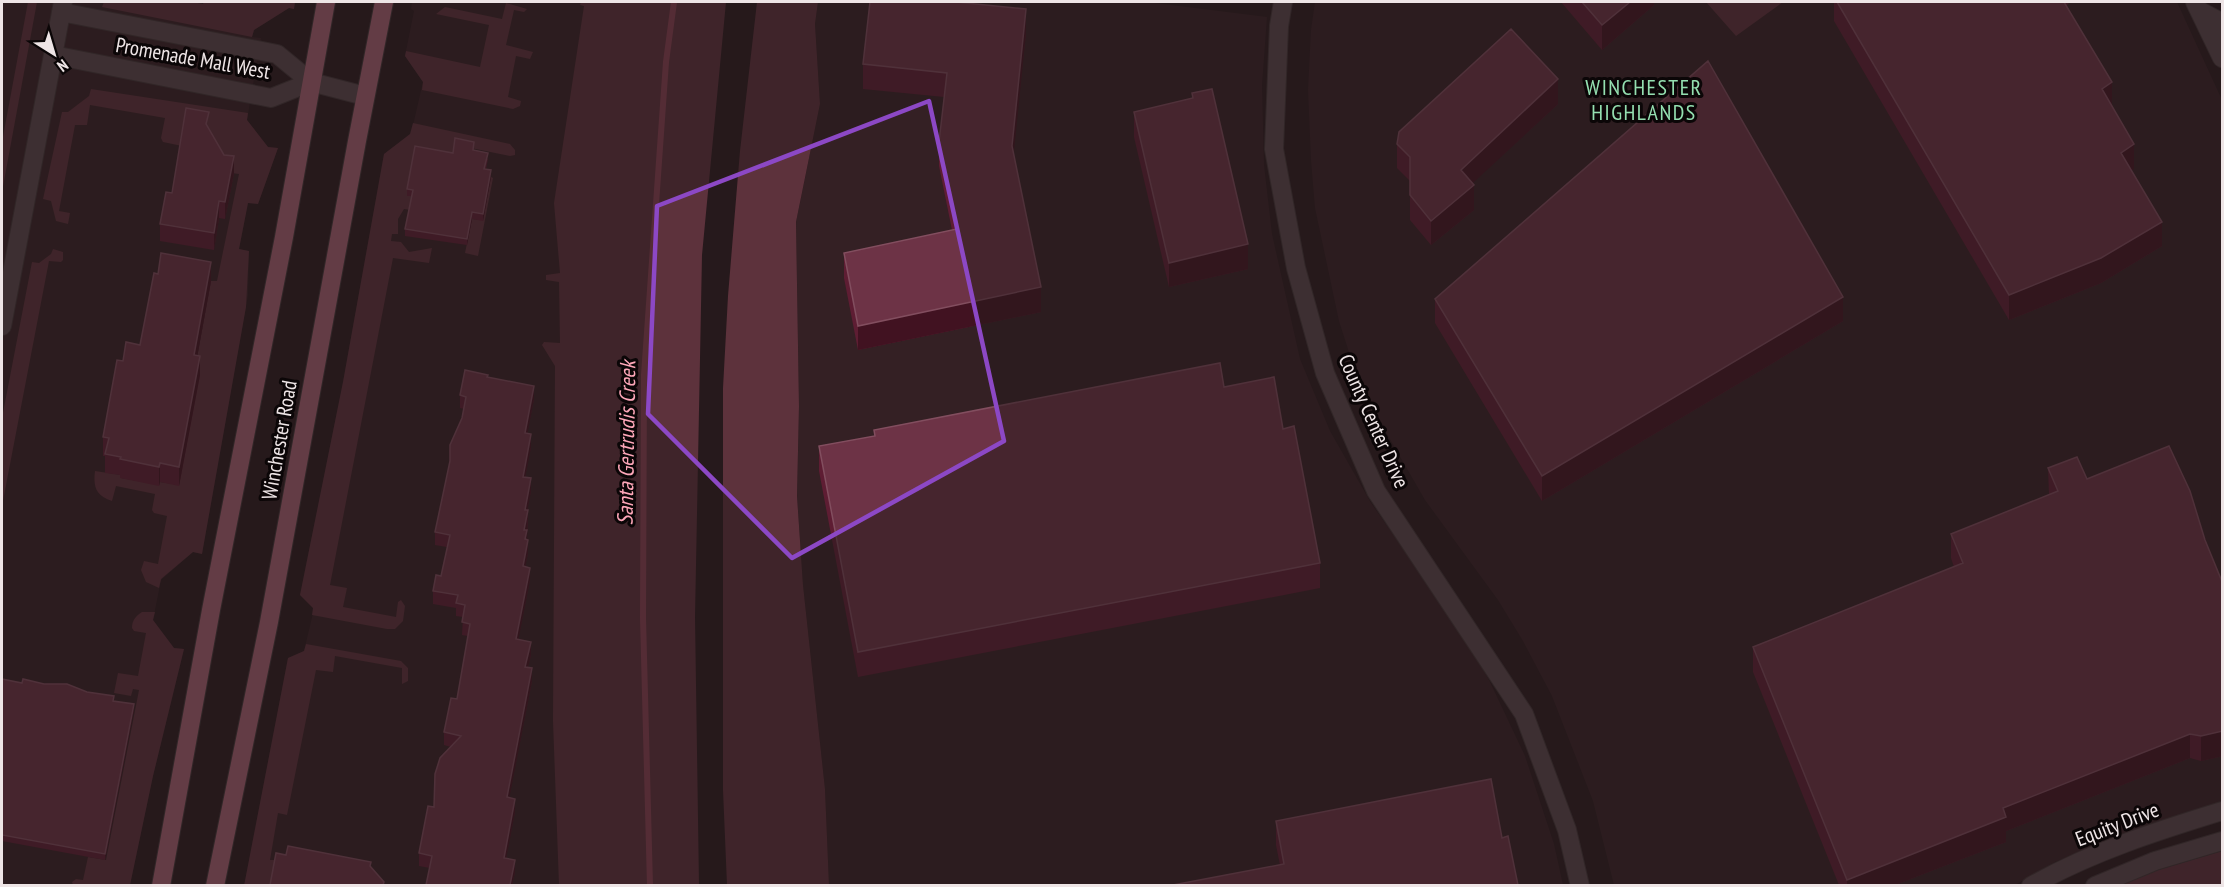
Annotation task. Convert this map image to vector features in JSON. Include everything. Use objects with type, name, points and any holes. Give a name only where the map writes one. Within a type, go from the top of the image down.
[{"type":"main road","name":"Winchester Road","points":[[161,885],[211,610],[284,237],[326,2]]},
{"type":"main road","name":"Winchester Road","points":[[215,885],[269,622],[384,2]]},
{"type":"street","name":"County Center Drive","points":[[1283,2],[1279,26],[1274,149],[1296,268],[1325,373],[1376,491],[1524,714],[1567,830],[1580,885]]},
{"type":"street","points":[[2197,6],[2219,21],[2223,27]]},
{"type":"street","points":[[2197,6],[2223,58]]},
{"type":"street","name":"Promenade Mall West","points":[[53,55],[271,98],[311,82],[277,54],[62,7]]},
{"type":"street","points":[[2,327],[62,7]]},
{"type":"street","points":[[311,82],[365,96]]},
{"type":"street","name":"Equity Drive","points":[[2031,885],[2089,857],[2141,837],[2223,812]]},
{"type":"street","points":[[2095,885],[2155,861],[2223,841]]},
{"type":"highlighted area","points":[[929,101],[1004,441],[792,558],[648,414],[657,206]]},
{"type":"shaded area","points":[[2,2],[295,2],[294,9],[289,8],[254,30],[252,37],[261,38],[247,120],[268,147],[278,148],[258,204],[248,203],[239,249],[249,251],[248,295],[202,554],[193,552],[161,580],[153,620],[174,648],[184,649],[153,776],[130,885],[2,885]]},
{"type":"shaded area","points":[[28,2],[37,2],[2,192],[2,142]]},
{"type":"shaded area","points":[[104,2],[203,4],[204,2],[295,2],[294,9],[289,8],[254,30],[252,37],[102,7]]},
{"type":"shaded area","points":[[412,2],[597,2],[571,885],[244,886],[288,658],[304,651],[314,609],[300,595],[343,382],[384,154],[411,134],[423,82],[405,56],[414,11],[411,9]]},
{"type":"shaded area","points":[[581,2],[726,2],[702,255],[695,617],[699,885],[559,885],[553,721],[555,366],[542,345],[544,342],[560,343],[559,282],[546,280],[546,275],[560,273],[554,203],[584,6],[580,5]]},
{"type":"shaded area","points":[[757,2],[818,2],[815,24],[820,104],[796,222],[799,406],[797,496],[803,585],[825,789],[829,885],[727,885],[723,790],[723,388],[740,151]]},
{"type":"shaded area","points":[[818,2],[1147,2],[1267,17],[1262,85],[1264,165],[1272,234],[1300,359],[1330,431],[1371,503],[1465,637],[1489,680],[1525,756],[1554,844],[1563,885],[829,885],[825,789],[803,585],[797,496],[799,406],[796,222],[820,104],[815,24]]},
{"type":"shaded area","points":[[1315,2],[2177,2],[2222,100],[2222,802],[2134,830],[2055,862],[2015,885],[1614,885],[1593,801],[1552,696],[1498,600],[1425,500],[1356,374],[1339,321],[1315,208],[1308,90]]},
{"type":"shaded area","points":[[1706,2],[1783,2],[1736,36]]},
{"type":"shaded area","points":[[506,3],[527,9],[524,12],[514,10],[506,45],[533,52],[530,59],[516,56],[508,97],[521,101],[520,106],[513,109],[422,90],[423,82],[405,56],[406,51],[480,67],[489,25],[436,14],[445,7],[502,19]]},
{"type":"shaded area","points":[[91,89],[248,113],[247,120],[268,147],[278,148],[258,204],[248,203],[239,249],[249,251],[246,307],[202,554],[193,552],[161,579],[159,588],[146,582],[141,570],[144,561],[158,564],[167,516],[154,513],[152,510],[155,494],[116,486],[112,501],[99,494],[95,482],[95,471],[159,485],[160,482],[179,485],[199,376],[194,374],[211,281],[217,281],[239,174],[224,172],[182,146],[163,142],[161,138],[165,118],[90,105],[87,125],[75,125],[59,211],[70,213],[68,224],[56,221],[51,201],[43,199],[62,112],[68,112],[89,96]]},
{"type":"shaded area","points":[[413,123],[510,144],[515,150],[515,155],[510,156],[456,145],[453,159],[413,197],[411,210],[404,209],[398,219],[398,234],[392,234],[391,241],[401,242],[409,252],[432,248],[429,263],[393,258],[330,585],[347,588],[343,607],[396,617],[398,602],[401,600],[405,606],[403,621],[395,629],[387,629],[312,615],[313,608],[300,595],[343,382],[384,154],[410,134]]},
{"type":"shaded area","points":[[491,177],[493,178],[478,256],[465,253],[472,219],[483,220]]},
{"type":"shaded area","points":[[53,249],[63,252],[63,260],[61,262],[49,261],[2,506],[2,418],[32,262],[39,263],[51,254]]},
{"type":"shaded area","points":[[142,612],[155,612],[153,620],[174,648],[184,649],[153,776],[130,885],[73,885],[72,882],[76,879],[83,880],[88,857],[106,860],[139,690],[133,689],[131,696],[114,693],[118,673],[138,676],[146,633],[134,631],[132,628],[135,618]]},
{"type":"shaded area","points":[[306,644],[401,661],[408,668],[408,681],[402,684],[402,668],[335,656],[333,672],[316,670],[287,815],[278,813],[270,860],[276,860],[271,885],[244,886],[288,658],[304,651]]},
{"type":"shaded area","points":[[2222,851],[2222,885],[2118,886],[2148,873]]},
{"type":"building","points":[[870,2],[956,2],[1026,9],[1012,146],[1041,287],[858,326],[844,253],[957,229],[939,142],[947,73],[863,64]]},
{"type":"building","points":[[1582,2],[1630,2],[1602,25]]},
{"type":"building","points":[[1837,2],[2064,2],[2112,82],[2102,89],[2134,144],[2121,153],[2162,222],[2101,258],[2009,295]]},
{"type":"building","points":[[1511,29],[1558,79],[1461,170],[1474,185],[1431,221],[1410,195],[1410,157],[1397,144],[1399,132]]},
{"type":"building","points":[[1708,61],[1843,297],[1542,476],[1435,299]]},
{"type":"building","points":[[1212,89],[1248,244],[1169,263],[1134,112],[1193,98],[1192,93]]},
{"type":"building","points":[[186,108],[209,112],[206,124],[224,155],[234,156],[225,202],[219,201],[214,233],[160,224],[166,192],[172,193]]},
{"type":"building","points":[[455,138],[474,142],[473,150],[488,153],[484,169],[491,170],[483,214],[472,212],[467,239],[405,229],[413,190],[407,189],[415,146],[453,153]]},
{"type":"building","points":[[161,253],[211,262],[194,355],[200,356],[179,467],[160,463],[159,467],[105,454],[109,438],[103,437],[117,360],[123,361],[126,342],[140,345],[154,273],[158,274]]},
{"type":"building","points":[[1220,363],[1224,387],[1274,377],[1283,429],[1294,426],[1320,563],[858,652],[819,446],[875,436],[874,430]]},
{"type":"building","points":[[465,370],[488,375],[487,377],[534,386],[525,433],[531,434],[523,477],[531,478],[525,510],[528,510],[524,530],[527,530],[525,539],[528,540],[523,566],[530,568],[516,639],[531,642],[525,667],[532,668],[507,797],[515,799],[504,858],[515,860],[510,885],[426,885],[432,856],[419,853],[428,806],[434,807],[435,774],[440,758],[461,736],[444,732],[451,698],[457,699],[470,624],[462,622],[465,605],[456,603],[458,595],[433,591],[436,575],[441,576],[450,535],[435,532],[450,461],[450,445],[462,418],[466,397],[460,395]]},
{"type":"building","points":[[2169,446],[2190,491],[2205,540],[2223,584],[2223,731],[2201,736],[2190,734],[2003,808],[2006,817],[1847,880],[1753,647],[1963,563],[1951,534],[2058,491],[2048,468],[2077,457],[2087,479]]},
{"type":"building","points":[[2,679],[22,683],[23,679],[44,684],[67,684],[87,692],[114,696],[113,701],[134,704],[105,854],[2,835]]},
{"type":"building","points":[[1491,779],[1502,838],[1508,836],[1518,885],[1173,885],[1284,864],[1276,821]]},
{"type":"building","points":[[288,846],[371,862],[370,866],[384,882],[383,885],[270,885],[276,853],[286,855]]},
{"type":"waterway","name":"Santa Gertrudis Creek","points":[[650,886],[643,618],[644,375],[666,62],[674,2]]},
{"type":"district","name":"WINCHESTER HIGHLANDS","points":[[1644,100]]}]
